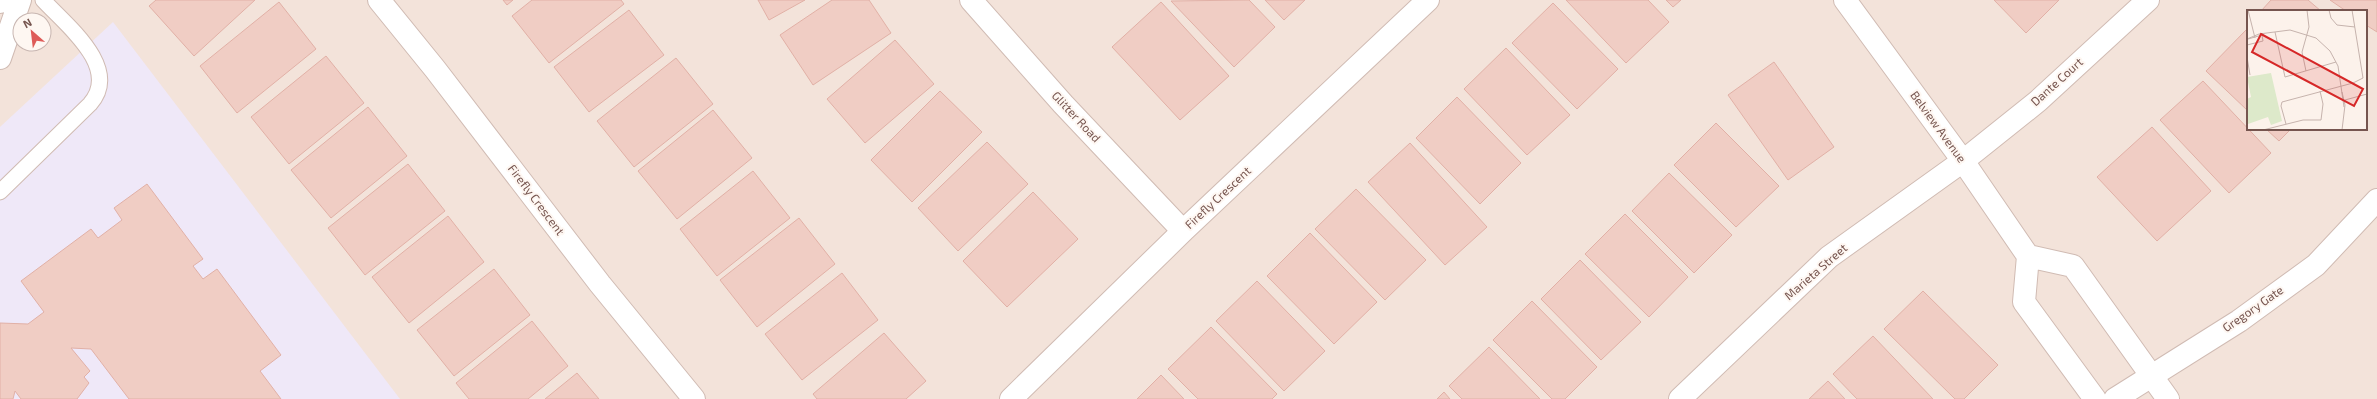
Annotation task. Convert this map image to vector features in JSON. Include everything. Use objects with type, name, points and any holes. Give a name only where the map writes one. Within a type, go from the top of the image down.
[{"type":"street","points":[[0,2],[7,0]]},
{"type":"street","points":[[0,58],[20,0]]},
{"type":"street","name":"Firefly Crescent","points":[[379,0],[435,69],[600,284],[694,399]]},
{"type":"street","name":"Glitter Road","points":[[971,0],[1063,104],[1183,231]]},
{"type":"street","name":"Firefly Crescent","points":[[1011,399],[1183,231],[1428,0]]},
{"type":"street","name":"Belview Avenue","points":[[1845,0],[1963,161],[2028,256]]},
{"type":"street","name":"Dante Court","points":[[1963,161],[2038,101],[2148,0]]},
{"type":"street","name":"Marieta Street","points":[[1680,399],[1829,257],[1963,161]]},
{"type":"street","name":"Gregory Gate","points":[[2115,399],[2239,320],[2316,265],[2377,200]]},
{"type":"street","points":[[2095,399],[2024,302],[2028,256],[2072,266],[2168,399]]},
{"type":"lane","points":[[0,192],[90,104],[96,97],[100,87],[100,76],[93,55],[43,0]]},
{"type":"shaded area","points":[[0,0],[2377,0],[2377,399],[0,399]]},
{"type":"shaded area","points":[[113,22],[400,399],[0,399],[0,127]]},
{"type":"building","points":[[156,0],[255,0],[194,56],[149,6]]},
{"type":"building","points":[[503,0],[513,0],[507,5]]},
{"type":"building","points":[[532,0],[621,0],[624,4],[549,63],[512,16]]},
{"type":"building","points":[[758,0],[805,0],[769,20]]},
{"type":"building","points":[[832,0],[869,0],[891,33],[813,85],[780,35]]},
{"type":"building","points":[[1249,0],[1275,27],[1234,67],[1171,1]]},
{"type":"building","points":[[1265,0],[1305,0],[1284,20]]},
{"type":"building","points":[[1566,0],[1648,0],[1669,22],[1626,63]]},
{"type":"building","points":[[1666,0],[1681,0],[1673,7]]},
{"type":"building","points":[[1994,0],[2059,0],[2026,33]]},
{"type":"building","points":[[2271,0],[2308,0],[2320,10],[2262,10]]},
{"type":"building","points":[[2330,0],[2377,0],[2377,32],[2367,26],[2367,10],[2345,10]]},
{"type":"building","points":[[279,2],[316,49],[237,113],[200,66]]},
{"type":"building","points":[[1161,2],[1229,76],[1180,120],[1112,47]]},
{"type":"building","points":[[1553,3],[1618,69],[1577,109],[1512,43]]},
{"type":"building","points":[[629,10],[664,55],[589,112],[554,67]]},
{"type":"building","points":[[2246,30],[2247,31],[2247,110],[2206,71]]},
{"type":"building","points":[[895,40],[934,84],[865,143],[827,99]]},
{"type":"building","points":[[1506,48],[1570,115],[1527,155],[1464,89]]},
{"type":"building","points":[[326,56],[364,103],[289,164],[251,117]]},
{"type":"building","points":[[676,58],[713,104],[634,167],[597,121]]},
{"type":"building","points":[[1774,62],[1834,147],[1788,180],[1728,95]]},
{"type":"building","points":[[2203,81],[2247,128],[2247,130],[2249,130],[2271,153],[2229,193],[2160,120]]},
{"type":"building","points":[[940,91],[982,132],[912,202],[871,160]]},
{"type":"building","points":[[1457,97],[1521,163],[1480,204],[1416,138]]},
{"type":"building","points":[[368,107],[407,156],[331,218],[291,170]]},
{"type":"building","points":[[713,110],[752,158],[677,219],[638,171]]},
{"type":"building","points":[[1716,123],[1779,186],[1736,227],[1674,165]]},
{"type":"building","points":[[2152,127],[2211,191],[2157,241],[2097,177]]},
{"type":"building","points":[[2267,130],[2290,130],[2279,141]]},
{"type":"building","points":[[987,142],[1028,184],[958,251],[918,208]]},
{"type":"building","points":[[1410,143],[1487,227],[1445,265],[1368,182]]},
{"type":"building","points":[[408,164],[445,211],[365,275],[328,228]]},
{"type":"building","points":[[753,171],[790,218],[717,276],[680,229]]},
{"type":"building","points":[[1669,173],[1732,235],[1694,273],[1632,211]]},
{"type":"building","points":[[147,184],[203,259],[193,266],[203,279],[217,269],[281,355],[260,371],[281,399],[129,399],[91,349],[71,348],[90,371],[84,377],[89,383],[77,399],[21,399],[15,391],[13,399],[0,399],[0,323],[28,324],[44,312],[21,281],[91,229],[98,238],[122,220],[114,208]]},
{"type":"building","points":[[1356,189],[1426,260],[1385,300],[1315,229]]},
{"type":"building","points":[[1033,192],[1078,239],[1007,307],[963,261]]},
{"type":"building","points":[[1625,214],[1688,277],[1649,317],[1585,254]]},
{"type":"building","points":[[448,216],[484,262],[409,323],[372,277]]},
{"type":"building","points":[[799,218],[835,264],[757,327],[720,280]]},
{"type":"building","points":[[1310,233],[1377,302],[1334,344],[1267,276]]},
{"type":"building","points":[[1580,260],[1641,322],[1601,360],[1541,299]]},
{"type":"building","points":[[494,269],[530,315],[454,376],[417,330]]},
{"type":"building","points":[[842,273],[878,320],[802,380],[765,334]]},
{"type":"building","points":[[1257,281],[1325,351],[1284,391],[1216,321]]},
{"type":"building","points":[[1923,291],[1998,365],[1964,399],[1955,399],[1884,329]]},
{"type":"building","points":[[1532,301],[1597,367],[1565,399],[1552,399],[1493,340]]},
{"type":"building","points":[[532,321],[568,366],[528,399],[469,399],[456,383]]},
{"type":"building","points":[[1211,327],[1277,394],[1272,399],[1198,399],[1168,369]]},
{"type":"building","points":[[884,333],[926,381],[906,399],[817,399],[813,394]]},
{"type":"building","points":[[1873,336],[1933,399],[1857,399],[1833,374]]},
{"type":"building","points":[[1489,347],[1540,399],[1462,399],[1449,386]]},
{"type":"building","points":[[577,373],[599,399],[545,399]]},
{"type":"building","points":[[1161,375],[1184,399],[1137,399]]},
{"type":"building","points":[[1828,381],[1845,399],[1809,399]]},
{"type":"building","points":[[1444,392],[1450,399],[1437,399]]}]
